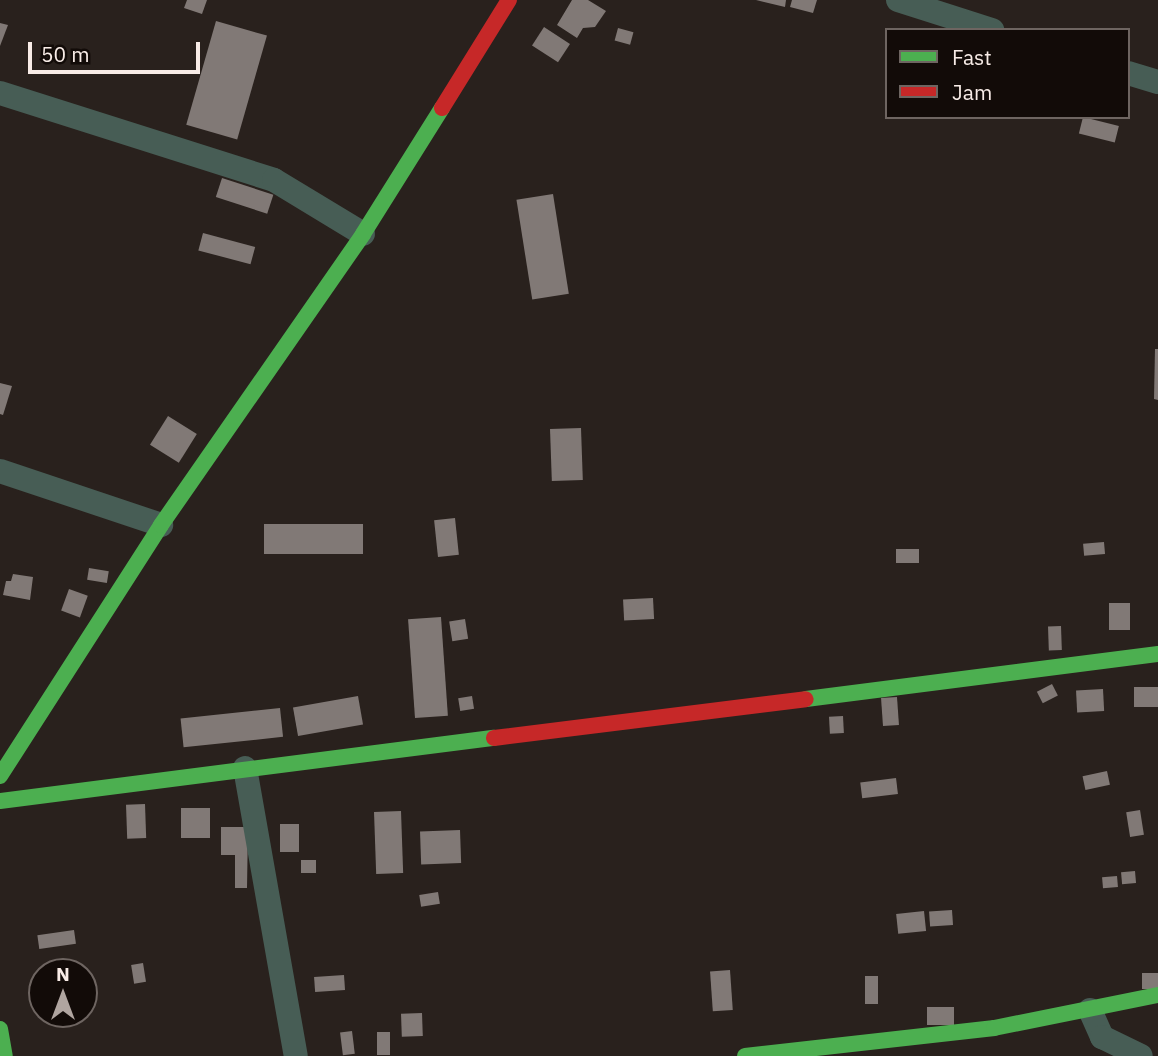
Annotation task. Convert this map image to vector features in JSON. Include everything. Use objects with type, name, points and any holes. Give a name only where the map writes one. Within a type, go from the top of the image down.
[{"type":"street","points":[[0,776],[160,525],[363,234],[509,0]]},
{"type":"street","points":[[898,0],[986,28]]},
{"type":"street","points":[[1130,74],[1158,82]]},
{"type":"street","points":[[0,93],[274,180],[363,234]]},
{"type":"street","points":[[0,471],[160,525]]},
{"type":"street","points":[[0,801],[1158,654]]},
{"type":"street","points":[[245,768],[296,1056]]},
{"type":"street","points":[[746,1056],[994,1028],[1158,995]]},
{"type":"street","points":[[1090,1010],[1102,1037],[1141,1056]]},
{"type":"street","points":[[0,1029],[5,1056]]},
{"type":"building","points":[[187,0],[207,0],[202,14],[184,8]]},
{"type":"building","points":[[572,0],[588,0],[606,11],[595,27],[583,28],[577,38],[557,25]]},
{"type":"building","points":[[756,0],[786,0],[785,7]]},
{"type":"building","points":[[792,0],[817,0],[813,13],[790,7]]},
{"type":"building","points":[[216,21],[267,36],[237,139],[186,125]]},
{"type":"building","points":[[0,23],[8,25],[0,46]]},
{"type":"building","points":[[544,27],[570,44],[558,62],[532,45]]},
{"type":"building","points":[[618,28],[633,32],[630,45],[615,41]]},
{"type":"building","points":[[1083,119],[1119,126],[1115,142],[1079,133]]},
{"type":"building","points":[[222,178],[273,195],[267,214],[216,197]]},
{"type":"building","points":[[553,194],[569,294],[532,300],[516,200]]},
{"type":"building","points":[[203,233],[255,247],[251,264],[198,250]]},
{"type":"building","points":[[1155,349],[1158,349],[1158,400],[1154,399]]},
{"type":"building","points":[[0,383],[12,386],[3,415],[0,414]]},
{"type":"building","points":[[168,416],[197,434],[179,463],[150,445]]},
{"type":"building","points":[[581,428],[583,480],[552,481],[550,429]]},
{"type":"building","points":[[455,518],[459,555],[438,557],[434,520]]},
{"type":"building","points":[[264,524],[363,524],[363,554],[264,554]]},
{"type":"building","points":[[1104,542],[1105,554],[1084,556],[1083,544]]},
{"type":"building","points":[[896,549],[919,549],[919,563],[896,563]]},
{"type":"building","points":[[89,568],[109,571],[107,583],[87,580]]},
{"type":"building","points":[[13,574],[33,577],[30,600],[3,595],[6,581],[11,581]]},
{"type":"building","points":[[69,589],[88,596],[80,617],[61,611]]},
{"type":"building","points":[[653,598],[654,619],[624,621],[623,600]]},
{"type":"building","points":[[1109,603],[1130,603],[1130,630],[1109,630]]},
{"type":"building","points":[[441,617],[448,716],[415,718],[408,619]]},
{"type":"building","points":[[465,619],[468,639],[452,641],[449,622]]},
{"type":"building","points":[[1048,626],[1061,626],[1062,650],[1049,650]]},
{"type":"building","points":[[1052,684],[1058,696],[1043,703],[1037,692]]},
{"type":"building","points":[[1134,687],[1158,687],[1158,707],[1134,707]]},
{"type":"building","points":[[1103,689],[1104,711],[1077,712],[1076,690]]},
{"type":"building","points":[[358,696],[363,725],[298,736],[293,707]]},
{"type":"building","points":[[472,696],[474,709],[460,711],[458,698]]},
{"type":"building","points":[[897,697],[899,725],[883,726],[881,698]]},
{"type":"building","points":[[280,708],[283,737],[184,747],[181,718]]},
{"type":"building","points":[[843,716],[844,733],[830,734],[829,717]]},
{"type":"building","points":[[1107,771],[1110,785],[1085,790],[1083,776]]},
{"type":"building","points":[[896,778],[898,794],[862,798],[860,782]]},
{"type":"building","points":[[145,804],[146,838],[127,839],[126,805]]},
{"type":"building","points":[[181,808],[210,808],[210,838],[181,838]]},
{"type":"building","points":[[1140,810],[1144,835],[1130,837],[1126,812]]},
{"type":"building","points":[[401,811],[403,873],[376,874],[374,812]]},
{"type":"building","points":[[280,824],[299,824],[299,852],[280,852]]},
{"type":"building","points":[[221,827],[248,827],[247,888],[235,888],[235,855],[221,855]]},
{"type":"building","points":[[460,830],[461,863],[421,864],[420,831]]},
{"type":"building","points":[[301,860],[316,860],[316,873],[301,873]]},
{"type":"building","points":[[1135,871],[1136,883],[1122,884],[1121,872]]},
{"type":"building","points":[[1117,876],[1118,887],[1103,888],[1102,877]]},
{"type":"building","points":[[438,892],[440,904],[421,907],[419,895]]},
{"type":"building","points":[[952,910],[953,925],[930,927],[929,912]]},
{"type":"building","points":[[924,911],[926,931],[898,934],[896,914]]},
{"type":"building","points":[[74,930],[76,944],[39,949],[37,935]]},
{"type":"building","points":[[143,963],[146,982],[134,984],[131,965]]},
{"type":"building","points":[[730,970],[733,1010],[713,1011],[710,971]]},
{"type":"building","points":[[1142,973],[1158,973],[1158,989],[1142,989]]},
{"type":"building","points":[[344,975],[345,990],[315,992],[314,977]]},
{"type":"building","points":[[865,976],[878,976],[878,1004],[865,1004]]},
{"type":"building","points":[[927,1007],[954,1007],[954,1025],[927,1025]]},
{"type":"building","points":[[422,1013],[423,1036],[402,1037],[401,1014]]},
{"type":"building","points":[[352,1031],[355,1054],[343,1055],[340,1032]]},
{"type":"building","points":[[377,1032],[390,1032],[390,1055],[377,1055]]},
{"type":"traffic: fast","points":[[0,776],[161,525],[363,234],[442,108]]},
{"type":"traffic: fast","points":[[806,699],[1158,654]]},
{"type":"traffic: fast","points":[[0,801],[494,738]]},
{"type":"traffic: fast","points":[[745,1056],[994,1028],[1158,995]]},
{"type":"traffic: fast","points":[[0,1029],[5,1056]]},
{"type":"traffic: jam","points":[[442,108],[509,0]]},
{"type":"traffic: jam","points":[[494,738],[806,699]]}]
